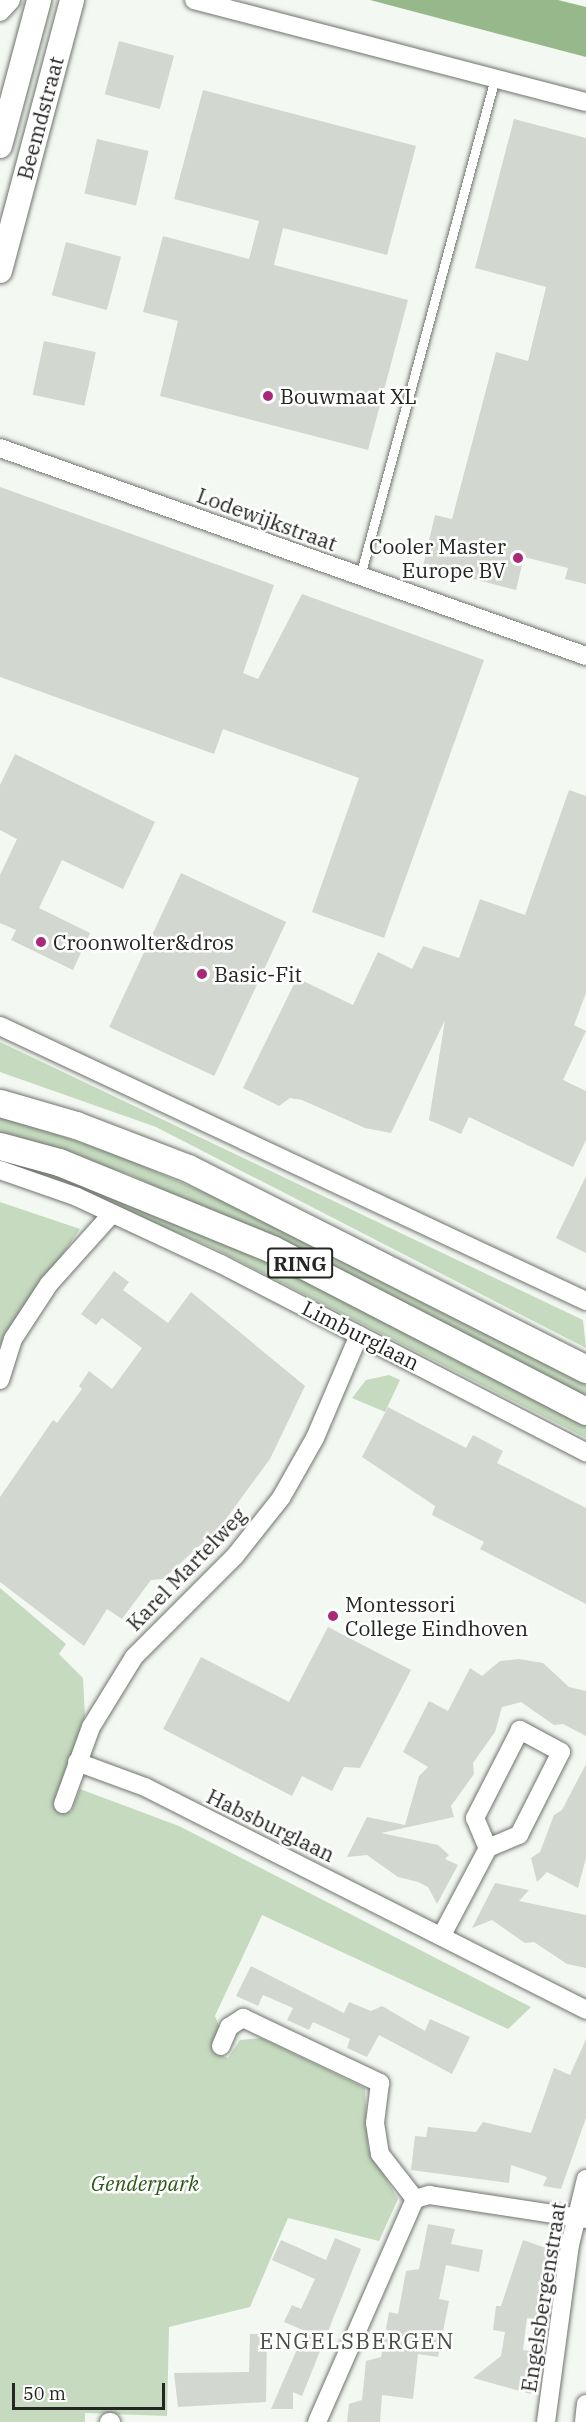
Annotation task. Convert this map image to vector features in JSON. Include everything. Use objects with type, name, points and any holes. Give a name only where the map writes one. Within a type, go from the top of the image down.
[{"type":"main road","name":"Beemdstraat","points":[[0,146],[39,0]]},
{"type":"main road","name":"Beemdstraat","points":[[0,271],[72,0]]},
{"type":"main road","name":"RING","points":[[0,1103],[76,1125],[188,1168],[586,1369]]},
{"type":"main road","name":"Limburglaan","points":[[0,1146],[59,1162],[272,1249],[586,1411]]},
{"type":"street","points":[[0,12],[11,0]]},
{"type":"street","points":[[194,0],[586,102]]},
{"type":"street","name":"Lodewijkstraat","points":[[0,448],[586,656]]},
{"type":"street","points":[[0,1026],[586,1301]]},
{"type":"street","name":"Limburglaan","points":[[0,1170],[77,1197],[110,1216],[360,1335],[586,1452]]},
{"type":"street","points":[[0,1380],[13,1339],[49,1284],[110,1216]]},
{"type":"street","name":"Karel Martelweg","points":[[63,1804],[91,1727],[134,1657],[235,1556],[281,1498],[315,1438],[360,1335]]},
{"type":"street","points":[[442,1935],[488,1848],[519,1835],[561,1752],[519,1730],[475,1818],[488,1848]]},
{"type":"street","name":"Habsburglaan","points":[[77,1762],[145,1787],[442,1935],[586,2010]]},
{"type":"street","points":[[221,2046],[229,2027],[243,2018],[380,2084],[375,2124],[380,2154],[415,2199]]},
{"type":"street","name":"Engelsbergenstraat","points":[[546,2422],[586,2179]]},
{"type":"street","points":[[415,2199],[429,2195],[581,2218]]},
{"type":"street","points":[[318,2422],[415,2199]]},
{"type":"street","points":[[584,2422],[586,2404]]},
{"type":"lane","points":[[360,576],[495,78]]},
{"type":"green space","points":[[0,1042],[583,1320],[586,1348],[156,1127],[0,1072]]},
{"type":"green space","points":[[0,1116],[110,1152],[236,1206],[586,1385],[586,1398],[131,1175],[0,1133]]},
{"type":"green space","points":[[0,1158],[88,1185],[284,1268],[586,1424],[586,1438],[214,1248]]},
{"type":"green space","points":[[0,1202],[80,1229],[0,1347]]},
{"type":"green space","points":[[389,1375],[400,1380],[385,1412],[352,1398],[366,1380]]},
{"type":"green space","name":"Genderpark","points":[[0,1588],[66,1644],[59,1654],[83,1678],[85,1716],[53,1806],[71,1812],[80,1789],[179,1826],[531,2007],[508,2029],[262,1915],[215,2016],[221,2031],[212,2051],[228,2058],[240,2040],[261,2038],[365,2088],[368,2148],[398,2199],[379,2241],[288,2218],[250,2307],[169,2327],[167,2416],[85,2413],[85,2422],[0,2422]]},
{"type":"shaded area","points":[[370,0],[558,0],[586,7],[586,57]]},
{"type":"building","points":[[119,41],[174,56],[160,109],[105,94]]},
{"type":"building","points":[[203,90],[416,146],[387,255],[283,228],[274,265],[408,300],[368,450],[160,396],[178,321],[143,312],[163,236],[249,259],[259,221],[174,199]]},
{"type":"building","points":[[514,119],[586,138],[586,584],[565,579],[568,568],[524,557],[516,590],[423,566],[435,515],[452,519],[496,352],[528,361],[546,287],[475,268]]},
{"type":"building","points":[[97,139],[149,151],[136,205],[84,194]]},
{"type":"building","points":[[66,242],[121,257],[107,310],[52,295]]},
{"type":"building","points":[[44,341],[96,352],[84,406],[33,395]]},
{"type":"building","points":[[0,487],[274,585],[243,673],[258,679],[302,594],[484,660],[384,938],[312,912],[359,778],[223,729],[214,754],[0,677]]},
{"type":"building","points":[[15,754],[155,822],[123,889],[62,860],[39,908],[90,933],[73,970],[11,940],[16,930],[0,923],[0,875],[17,839],[0,830],[0,785]]},
{"type":"building","points":[[569,790],[586,796],[586,993],[574,1025],[586,1031],[563,1080],[586,1091],[586,1140],[573,1167],[469,1117],[461,1134],[429,1120],[445,1020],[391,1133],[365,1128],[302,1100],[290,1098],[279,1106],[243,1088],[297,978],[353,1005],[378,952],[412,969],[423,946],[459,958],[480,899],[525,915]]},
{"type":"building","points":[[181,873],[286,922],[214,1076],[109,1027]]},
{"type":"building","points":[[586,1176],[586,1253],[556,1238]]},
{"type":"building","points":[[114,1271],[129,1282],[123,1290],[168,1323],[191,1292],[305,1386],[270,1459],[220,1527],[163,1579],[151,1580],[122,1619],[107,1609],[84,1646],[0,1582],[0,1497],[53,1420],[57,1423],[82,1389],[79,1386],[89,1371],[112,1389],[142,1348],[102,1318],[96,1325],[81,1314]]},
{"type":"building","points":[[388,1407],[466,1448],[473,1435],[503,1451],[497,1463],[586,1508],[586,1604],[480,1549],[484,1542],[432,1515],[435,1506],[362,1457]]},
{"type":"building","points":[[328,1627],[411,1670],[360,1768],[344,1767],[332,1791],[302,1776],[292,1796],[163,1729],[201,1657],[289,1702]]},
{"type":"building","points":[[519,1659],[543,1663],[569,1687],[586,1691],[586,1736],[563,1724],[554,1725],[521,1702],[502,1707],[495,1732],[473,1763],[474,1774],[451,1806],[454,1817],[381,1833],[438,1845],[449,1855],[445,1859],[458,1865],[437,1904],[428,1887],[398,1877],[367,1855],[347,1857],[367,1817],[405,1825],[419,1776],[428,1767],[403,1752],[429,1701],[448,1711],[470,1668],[482,1676],[500,1661]]},
{"type":"building","points":[[586,1764],[586,1858],[578,1888],[547,1872],[537,1882],[531,1858],[540,1852],[554,1815],[562,1810]]},
{"type":"building","points":[[495,1883],[529,1890],[519,1901],[586,1915],[586,1968],[567,1964],[534,1942],[525,1943],[492,1920],[472,1928]]},
{"type":"building","points":[[251,1966],[344,2013],[349,2002],[371,2011],[382,2006],[425,2031],[430,2019],[470,2037],[452,2074],[379,2035],[367,2057],[347,2048],[350,2039],[313,2022],[309,2030],[287,2020],[293,2008],[263,1995],[258,2006],[236,1996]]},
{"type":"building","points":[[586,2039],[586,2118],[561,2189],[543,2186],[547,2177],[511,2165],[509,2183],[411,2170],[415,2136],[426,2137],[428,2127],[476,2132],[483,2122],[531,2133],[554,2068],[570,2075]]},
{"type":"building","points":[[428,2224],[455,2229],[451,2244],[483,2250],[479,2272],[446,2265],[439,2299],[449,2301],[438,2357],[418,2354],[413,2399],[382,2395],[380,2422],[347,2422],[349,2404],[362,2400],[366,2361],[381,2357],[389,2312],[398,2314],[406,2271],[419,2269]]},
{"type":"building","points":[[335,2238],[361,2249],[302,2396],[293,2392],[293,2409],[271,2409],[305,2331],[284,2322],[292,2305],[301,2309],[315,2279],[272,2260],[281,2240],[326,2260]]},
{"type":"building","points":[[523,2240],[549,2249],[540,2320],[527,2318],[523,2350],[536,2352],[531,2394],[473,2378],[501,2356],[505,2332],[493,2330],[496,2306],[501,2306]]},
{"type":"building","points":[[250,2334],[267,2334],[266,2402],[178,2407],[174,2373],[249,2372]]},
{"type":"place","name":"Bouwmaat XL","points":[[268,396]]},
{"type":"place","name":"Cooler Master Europe BV","points":[[518,558]]},
{"type":"place","name":"Croonwolter&dros","points":[[41,942]]},
{"type":"place","name":"Basic-Fit","points":[[202,974]]},
{"type":"place","name":"Montessori College Eindhoven","points":[[333,1616]]},
{"type":"district","name":"ENGELSBERGEN","points":[[357,2341]]}]
